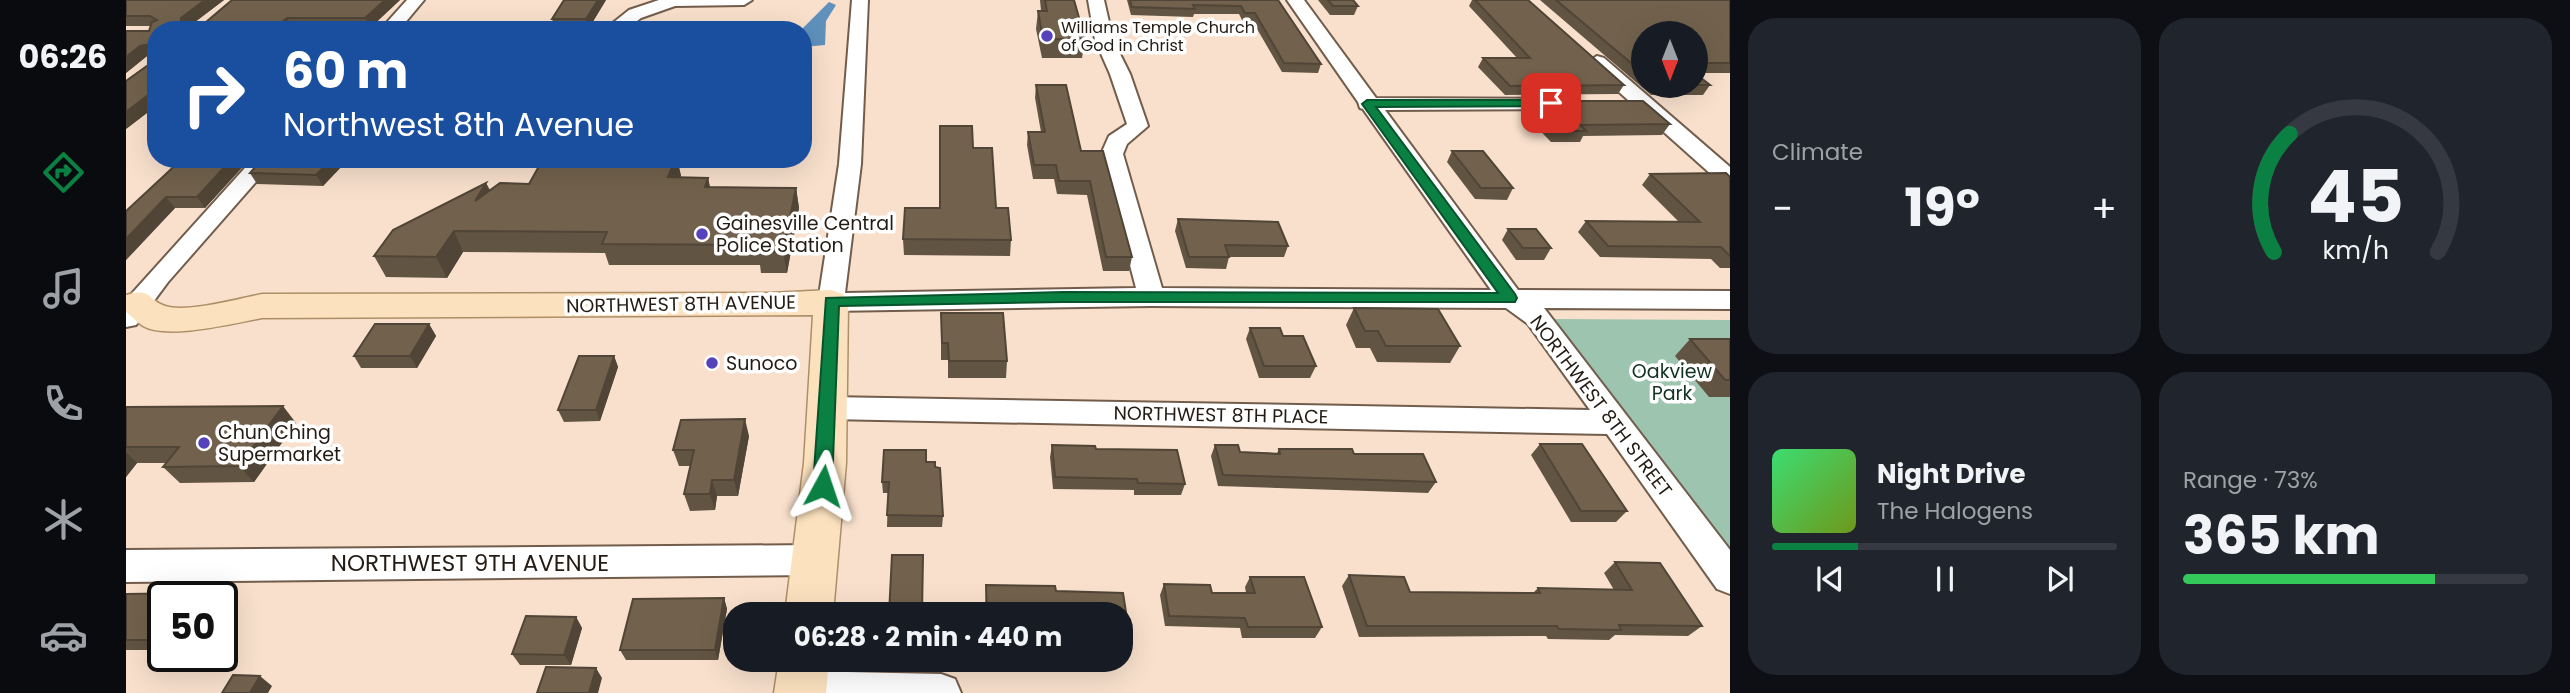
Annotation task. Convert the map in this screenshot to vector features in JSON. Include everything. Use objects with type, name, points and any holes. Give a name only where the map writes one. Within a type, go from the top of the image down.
[{"type":"main road","name":"NORTHWEST 8TH AVENUE","points":[[130,308],[156,318],[201,318],[262,306],[769,305],[831,302]]},
{"type":"main road","points":[[810,602],[828,408],[831,302]]},
{"type":"street","points":[[397,21],[416,0]]},
{"type":"street","points":[[628,21],[652,7],[673,1],[744,0]]},
{"type":"street","points":[[831,302],[850,164],[860,0]]},
{"type":"street","points":[[1097,0],[1104,40],[1120,74],[1138,126],[1117,141],[1112,154],[1151,297]]},
{"type":"street","name":"NORTHWEST 8TH STREET","points":[[1295,0],[1367,104],[1510,298],[1538,317],[1730,578]]},
{"type":"street","points":[[1585,51],[1730,180]]},
{"type":"street","points":[[1367,104],[1590,103]]},
{"type":"street","points":[[1616,103],[1644,103]]},
{"type":"street","points":[[130,308],[257,168]]},
{"type":"street","name":"NORTHWEST 8TH AVENUE","points":[[831,302],[1151,297],[1730,300]]},
{"type":"street","name":"NORTHWEST 8TH PLACE","points":[[828,408],[1614,422]]},
{"type":"street","name":"NORTHWEST 9TH AVENUE","points":[[126,566],[815,560]]},
{"type":"street","points":[[801,681],[941,693]]},
{"type":"green space","name":"Oakview Park","points":[[1555,319],[1730,320],[1730,559],[1556,325]]},
{"type":"water","points":[[829,2],[836,5],[826,21],[825,45],[812,46],[810,21]]},
{"type":"building","points":[[126,0],[205,0],[181,18],[181,21],[154,21],[157,20],[150,16],[126,16]]},
{"type":"building","points":[[232,0],[385,0],[365,18],[287,18],[284,21],[207,21]]},
{"type":"building","points":[[564,0],[598,0],[586,19],[552,19]]},
{"type":"building","points":[[1045,0],[1074,0],[1085,39],[1043,39],[1038,11],[1047,11]]},
{"type":"building","points":[[1130,0],[1278,0],[1321,64],[1284,63],[1255,13],[1245,13],[1241,6],[1193,5],[1195,9],[1132,7]]},
{"type":"building","points":[[1328,0],[1353,0],[1358,6],[1333,6]]},
{"type":"building","points":[[1475,0],[1528,0],[1624,85],[1510,86],[1483,58],[1530,58]]},
{"type":"building","points":[[1556,0],[1730,0],[1730,63],[1708,63],[1708,21],[1631,21],[1631,63]]},
{"type":"building","points":[[126,31],[147,31],[147,45],[140,46],[126,57]]},
{"type":"building","points":[[147,66],[147,96],[126,112],[126,81]]},
{"type":"building","points":[[1036,85],[1066,85],[1081,151],[1103,151],[1132,257],[1106,257],[1090,181],[1059,181],[1056,165],[1034,165],[1028,132],[1045,132]]},
{"type":"building","points":[[1528,101],[1643,101],[1670,124],[1580,125],[1586,131],[1558,131]]},
{"type":"building","points":[[940,126],[972,126],[973,148],[992,148],[996,208],[1008,208],[1011,240],[903,239],[905,208],[940,208]]},
{"type":"building","points":[[1452,151],[1483,151],[1513,188],[1481,188]]},
{"type":"building","points":[[172,168],[224,168],[197,197],[166,197],[126,239],[126,211]]},
{"type":"building","points":[[254,168],[323,168],[316,175],[250,173]]},
{"type":"building","points":[[538,168],[672,168],[668,177],[708,178],[705,187],[796,188],[783,252],[758,252],[760,245],[602,244],[607,232],[454,231],[436,257],[374,256],[393,230],[486,183],[475,201],[500,183],[529,184]]},
{"type":"building","points":[[1726,173],[1730,177],[1730,256],[1721,247],[1608,246],[1586,221],[1700,222],[1650,174]]},
{"type":"building","points":[[1178,219],[1278,222],[1288,246],[1225,245],[1229,257],[1189,257]]},
{"type":"building","points":[[1508,229],[1536,229],[1551,248],[1523,248]]},
{"type":"building","points":[[1354,308],[1438,309],[1460,346],[1386,346],[1378,331],[1365,331]]},
{"type":"building","points":[[941,313],[1003,313],[1007,361],[949,361],[948,343],[942,343]]},
{"type":"building","points":[[375,324],[429,324],[410,356],[354,356]]},
{"type":"building","points":[[1250,328],[1280,328],[1283,336],[1303,336],[1316,366],[1264,366]]},
{"type":"building","points":[[1690,339],[1730,339],[1730,380],[1725,380]]},
{"type":"building","points":[[579,356],[614,356],[596,410],[558,410]]},
{"type":"building","points":[[283,406],[239,466],[163,467],[179,447],[126,447],[126,407]]},
{"type":"building","points":[[745,419],[734,480],[712,480],[710,494],[684,494],[694,450],[673,450],[681,420]]},
{"type":"building","points":[[1540,444],[1582,444],[1627,511],[1581,511]]},
{"type":"building","points":[[1052,445],[1095,446],[1096,449],[1177,450],[1185,484],[1138,483],[1137,479],[1055,477]]},
{"type":"building","points":[[1215,445],[1238,445],[1240,452],[1280,454],[1279,449],[1352,449],[1354,454],[1423,454],[1436,482],[1223,475]]},
{"type":"building","points":[[884,450],[926,450],[926,462],[935,462],[935,467],[940,468],[943,516],[887,515],[889,482],[882,482]]},
{"type":"building","points":[[892,555],[923,555],[922,602],[890,602]]},
{"type":"building","points":[[1615,562],[1660,563],[1702,626],[1619,625],[1621,630],[1559,629],[1557,626],[1367,626],[1349,575],[1404,577],[1410,592],[1540,593],[1538,588],[1632,590]]},
{"type":"building","points":[[1250,577],[1304,577],[1322,627],[1248,627],[1245,618],[1169,616],[1164,584],[1210,585],[1212,593],[1255,593]]},
{"type":"building","points":[[986,585],[1055,586],[1056,591],[1123,593],[1124,602],[987,602]]},
{"type":"building","points":[[126,594],[147,594],[147,640],[126,640]]},
{"type":"building","points":[[724,598],[715,650],[620,650],[633,599]]},
{"type":"building","points":[[526,616],[576,617],[564,655],[512,654]]},
{"type":"building","points":[[546,667],[596,668],[589,693],[537,693]]},
{"type":"building","points":[[233,675],[260,676],[250,693],[222,693]]},
{"type":"place","name":"Williams Temple Church of God in Christ","points":[[1047,36]]},
{"type":"place","name":"Gainesville Central Police Station","points":[[702,234]]},
{"type":"place","name":"Sunoco","points":[[712,363]]},
{"type":"place","name":"Chun Ching Supermarket","points":[[204,443]]},
{"type":"route","points":[[823,486],[831,302],[1063,297],[1510,298],[1367,104],[1551,103]]}]
